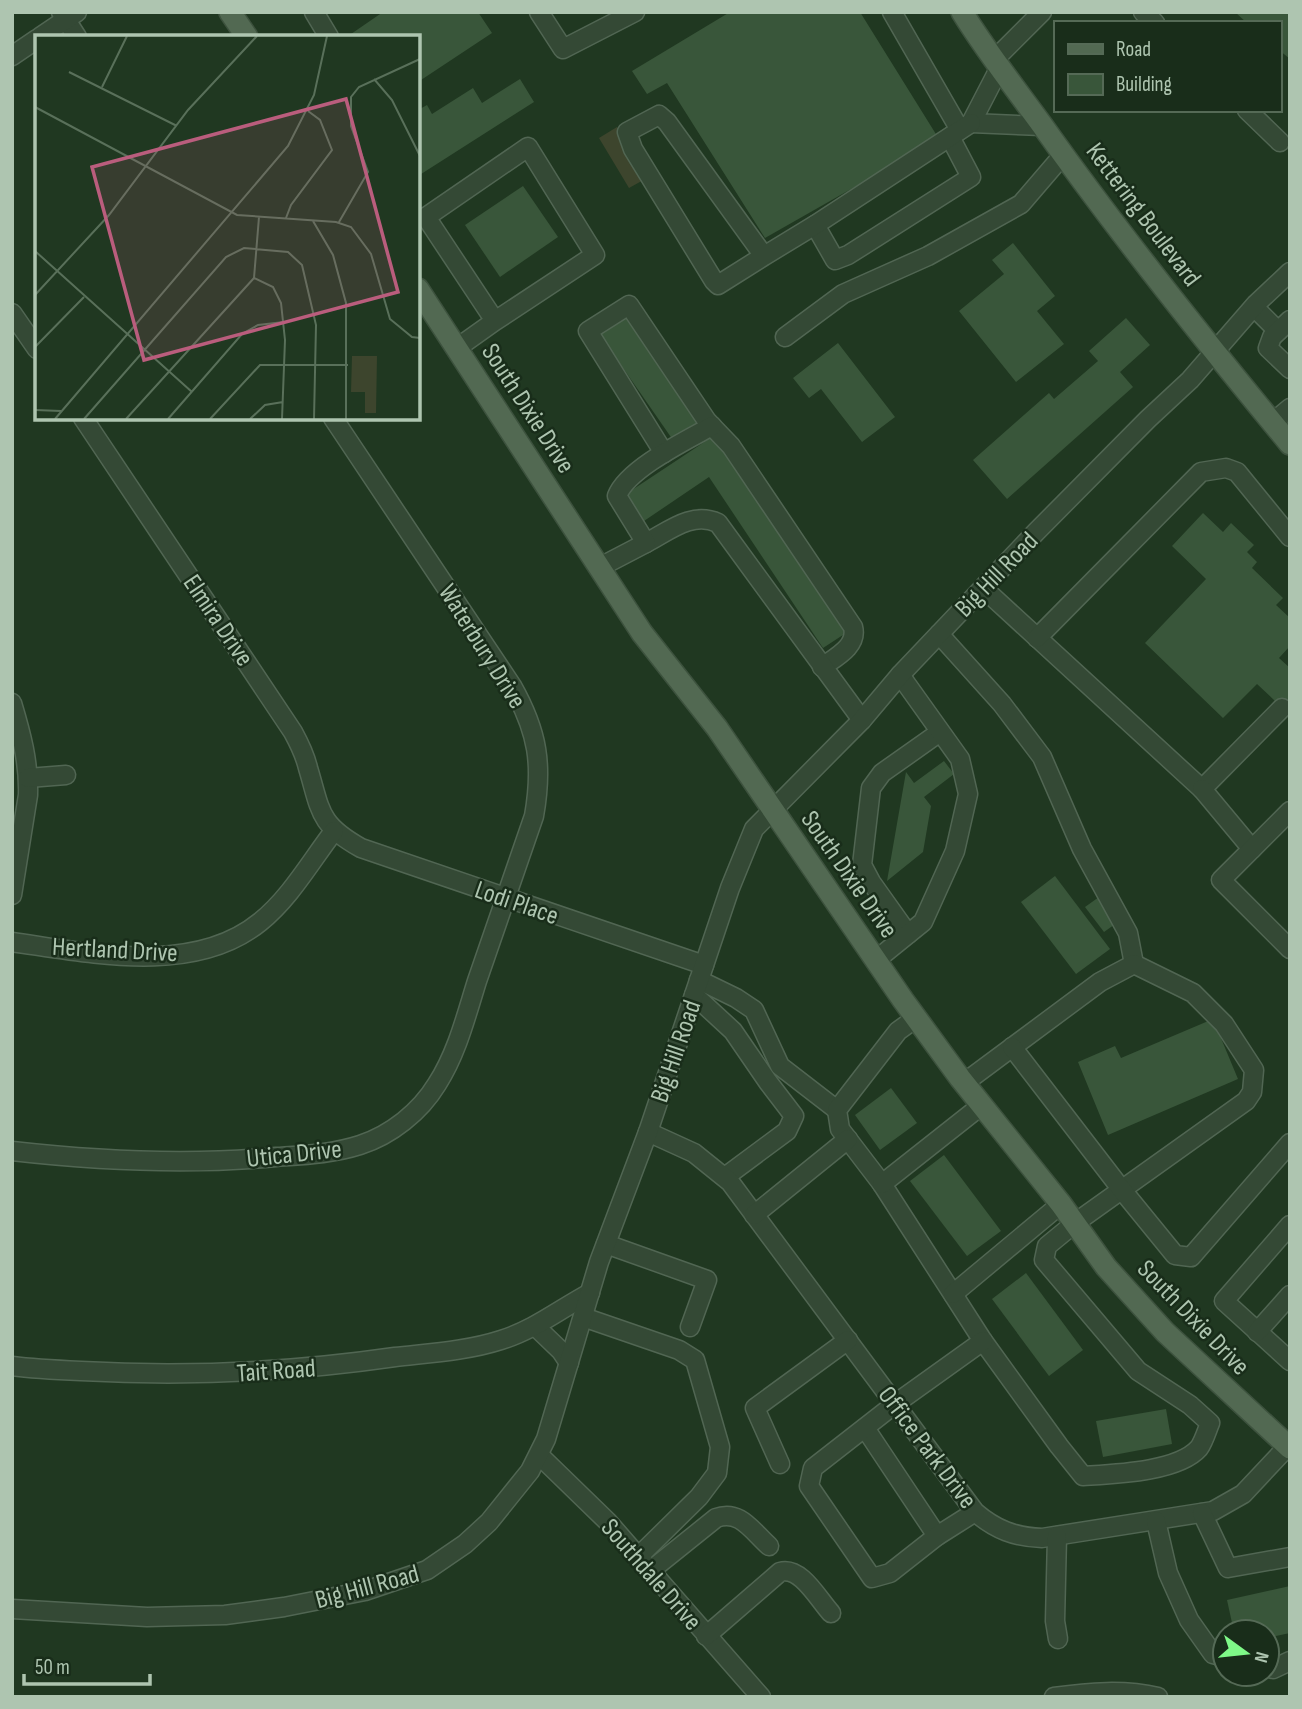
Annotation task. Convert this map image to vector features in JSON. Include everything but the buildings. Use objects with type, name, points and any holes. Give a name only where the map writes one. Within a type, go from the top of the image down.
[{"type":"main road","points":[[230,12],[246,35]]},
{"type":"main road","name":"Kettering Boulevard","points":[[962,12],[1063,155],[1214,354],[1290,443]]},
{"type":"main road","name":"South Dixie Drive","points":[[420,292],[642,633],[716,729],[964,1083],[1061,1204],[1106,1266],[1165,1332],[1289,1447]]},
{"type":"street","points":[[314,12],[328,35]]},
{"type":"street","points":[[539,12],[564,49],[635,12]]},
{"type":"street","points":[[815,225],[835,260],[848,255],[971,177],[960,130],[892,12]]},
{"type":"street","points":[[764,256],[667,122],[659,115],[627,132],[633,149],[718,285],[815,225],[960,130],[997,63],[1036,14]]},
{"type":"street","points":[[43,35],[68,15],[76,35]]},
{"type":"street","points":[[12,56],[35,41]]},
{"type":"street","points":[[1249,112],[1280,142]]},
{"type":"street","points":[[960,130],[1042,126]]},
{"type":"street","points":[[457,348],[595,255],[528,147],[426,217],[495,321]]},
{"type":"street","points":[[785,338],[843,294],[928,256],[1021,204],[1063,155]]},
{"type":"street","name":"Big Hill Road","points":[[12,1609],[147,1617],[225,1615],[284,1607],[365,1591],[427,1570],[465,1545],[489,1522],[530,1471],[546,1439],[606,1244],[648,1132],[730,888],[754,830],[862,720],[900,675],[983,588],[1214,354],[1254,307],[1290,272]]},
{"type":"street","points":[[664,453],[588,331],[629,305],[712,426],[730,446],[853,627],[853,643],[822,667]]},
{"type":"street","points":[[1254,307],[1284,326],[1272,337],[1268,348],[1290,369]]},
{"type":"street","points":[[12,313],[35,346]]},
{"type":"street","points":[[1272,423],[1290,408]]},
{"type":"street","name":"Elmira Drive","points":[[84,420],[293,732],[306,758],[317,804],[334,831]]},
{"type":"street","name":"Waterbury Drive","points":[[333,420],[512,686],[533,730],[539,758],[539,788],[534,816],[506,898]]},
{"type":"street","points":[[646,543],[617,496],[624,482],[664,453],[712,426]]},
{"type":"street","points":[[1037,638],[1201,472],[1226,468],[1237,472],[1290,537]]},
{"type":"street","points":[[600,567],[688,520],[701,517],[718,523],[862,720]]},
{"type":"street","points":[[983,588],[1202,789],[1252,849]]},
{"type":"street","points":[[939,634],[1002,704],[1042,757],[1082,849],[1128,933],[1134,964]]},
{"type":"street","points":[[876,960],[922,922],[955,851],[968,794],[960,759],[900,675]]},
{"type":"street","points":[[12,703],[22,737],[29,778],[12,895]]},
{"type":"street","points":[[1202,789],[1282,708]]},
{"type":"street","points":[[908,933],[862,865],[871,789],[882,773],[940,732]]},
{"type":"street","points":[[29,778],[65,775]]},
{"type":"street","points":[[1290,811],[1221,880],[1290,949]]},
{"type":"street","name":"Lodi Place","points":[[334,831],[361,848],[506,898],[736,998],[754,1010],[780,1066],[837,1110]]},
{"type":"street","name":"Hertland Drive","points":[[12,942],[133,955],[180,955],[221,946],[245,933],[276,906],[334,831]]},
{"type":"street","name":"Utica Drive","points":[[12,1151],[89,1159],[161,1162],[253,1159],[332,1153],[382,1136],[405,1121],[426,1101],[451,1061],[506,898]]},
{"type":"street","points":[[964,1083],[1100,982],[1134,964]]},
{"type":"street","points":[[916,1017],[898,1031],[837,1110],[840,1129],[882,1184],[984,1341],[1083,1476],[1117,1474],[1179,1462],[1200,1447],[1210,1423],[1190,1405],[1138,1371],[1044,1259],[1047,1246],[1075,1223],[1246,1101],[1255,1080],[1254,1070],[1224,1024],[1193,993],[1134,964]]},
{"type":"street","points":[[699,980],[794,1116],[787,1131],[725,1177]]},
{"type":"street","points":[[1012,1047],[1175,1255],[1191,1257],[1290,1143]]},
{"type":"street","points":[[882,1184],[982,1105]]},
{"type":"street","name":"Office Park Drive","points":[[648,1132],[694,1153],[725,1177],[975,1513],[989,1524],[1020,1537],[1057,1536],[1202,1513],[1229,1504],[1243,1494],[1289,1447]]},
{"type":"street","points":[[754,1215],[848,1139]]},
{"type":"street","points":[[953,1294],[1061,1204]]},
{"type":"street","points":[[1290,1225],[1224,1301],[1290,1362]]},
{"type":"street","points":[[606,1244],[707,1280],[690,1327]]},
{"type":"street","name":"Tait Road","points":[[12,1366],[121,1373],[232,1373],[342,1365],[475,1347],[501,1340],[536,1326],[590,1293]]},
{"type":"street","points":[[1257,1332],[1290,1295]]},
{"type":"street","points":[[583,1317],[679,1350],[695,1360],[720,1447],[717,1473],[699,1497],[638,1557]]},
{"type":"street","points":[[536,1326],[569,1363]]},
{"type":"street","points":[[780,1464],[755,1408],[848,1340]]},
{"type":"street","points":[[975,1513],[937,1536],[890,1573],[872,1578],[809,1486],[813,1468],[895,1404],[984,1341]]},
{"type":"street","points":[[865,1428],[937,1536]]},
{"type":"street","name":"Southdale Drive","points":[[539,1455],[608,1522],[761,1697]]},
{"type":"street","points":[[1202,1513],[1228,1568],[1290,1558]]},
{"type":"street","points":[[650,1571],[716,1518],[727,1514],[736,1516],[769,1546]]},
{"type":"street","points":[[1156,1521],[1168,1573],[1189,1620],[1211,1651]]},
{"type":"street","points":[[1057,1536],[1055,1621],[1058,1639]]},
{"type":"street","points":[[706,1636],[779,1572],[787,1570],[797,1574],[831,1613]]},
{"type":"street","points":[[1054,1697],[1089,1692],[1121,1692],[1158,1697]]},
{"type":"green space","points":[[617,127],[647,178],[629,188],[599,138]]}]
